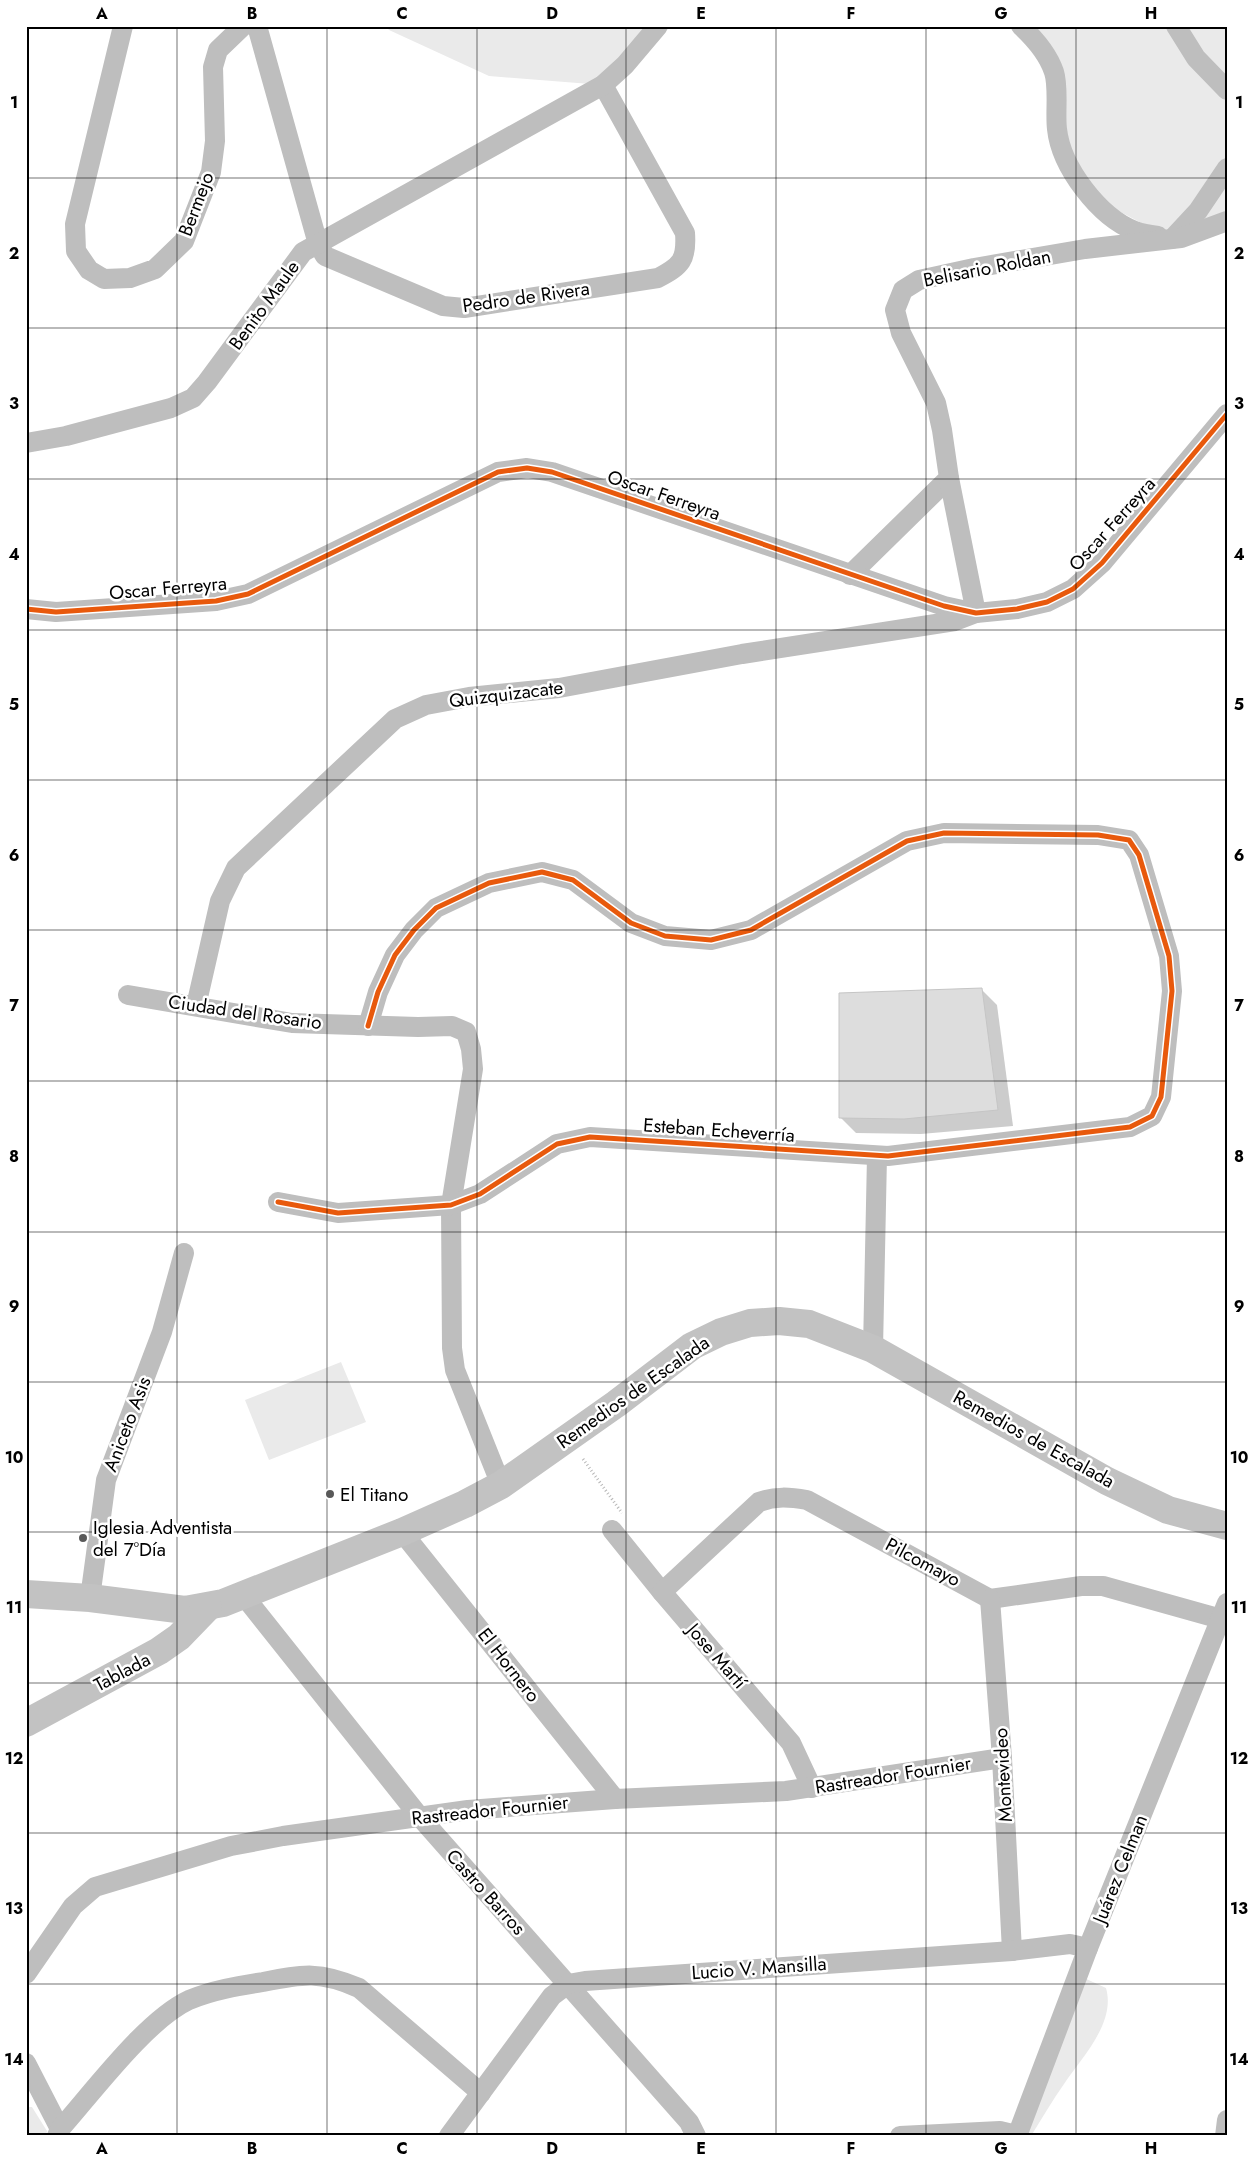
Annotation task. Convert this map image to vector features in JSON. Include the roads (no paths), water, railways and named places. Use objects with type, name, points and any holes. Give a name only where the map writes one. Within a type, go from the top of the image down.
[{"type":"main road","name":"Remedios de Escalada","points":[[26,1594],[90,1598],[178,1609],[208,1607],[244,1596],[402,1532],[501,1485],[616,1404],[692,1346],[721,1332],[750,1323],[780,1321],[809,1324],[873,1349],[1107,1481],[1168,1510],[1227,1526]]},
{"type":"main road","name":"Tablada","points":[[26,1723],[158,1652],[179,1637],[208,1607]]},
{"type":"street","name":"Bermejo","points":[[123,26],[75,224],[76,251],[89,270],[104,279],[130,278],[155,269],[184,241],[211,172],[214,141],[213,67],[218,50],[243,26]]},
{"type":"street","points":[[257,26],[318,244]]},
{"type":"street","name":"Benito Maule","points":[[26,443],[66,436],[171,408],[193,398],[207,382],[303,252],[603,85],[626,65],[658,26]]},
{"type":"street","points":[[1021,26],[1043,50],[1055,74],[1057,131],[1063,155],[1084,188],[1106,213],[1135,231],[1172,240],[1198,211],[1227,168]]},
{"type":"street","points":[[1176,26],[1196,58],[1227,90]]},
{"type":"street","name":"Pedro de Rivera","points":[[318,244],[325,256],[443,306],[464,308],[658,278],[677,268],[686,248],[686,233],[603,85]]},
{"type":"street","name":"Belisario Roldan","points":[[976,613],[936,403],[901,333],[895,310],[903,290],[919,280],[974,268],[1085,249],[1172,240],[1227,221]]},
{"type":"street","name":"Oscar Ferreyra","points":[[26,610],[56,612],[216,601],[248,594],[498,472],[527,468],[552,472],[944,606],[976,613],[1017,609],[1047,602],[1073,589],[1102,563],[1227,414]]},
{"type":"street","points":[[850,575],[949,478]]},
{"type":"street","name":"Quizquizacate","points":[[196,1006],[220,901],[236,868],[395,720],[426,705],[469,697],[558,688],[751,653],[954,621],[976,613]]},
{"type":"street","name":"Esteban Echeverría","points":[[278,1202],[338,1213],[451,1205],[480,1194],[557,1144],[590,1137],[876,1156],[1067,1136],[1130,1127],[1152,1116],[1161,1097],[1172,991],[1169,956],[1139,855],[1129,840],[1098,835],[944,833],[907,841],[751,930],[711,940],[666,936],[631,923],[573,880],[542,872],[489,883],[436,908],[414,930],[395,955],[378,992],[368,1026]]},
{"type":"street","name":"Ciudad del Rosario","points":[[128,995],[292,1023],[368,1026],[452,1026],[466,1032],[471,1049],[473,1069],[451,1205],[452,1348],[455,1370],[501,1485]]},
{"type":"street","points":[[873,1349],[876,1156]]},
{"type":"street","name":"Aniceto Asis","points":[[90,1598],[106,1480],[162,1332],[184,1253]]},
{"type":"street","name":"Pilcomayo","points":[[662,1592],[759,1502],[772,1497],[787,1496],[807,1500],[990,1599]]},
{"type":"street","name":"Jose Martí","points":[[612,1530],[662,1592],[791,1743],[812,1788]]},
{"type":"street","name":"El Hornero","points":[[402,1532],[615,1799]]},
{"type":"street","points":[[990,1599],[1081,1586],[1103,1586],[1224,1611]]},
{"type":"street","name":"Castro Barros","points":[[244,1596],[419,1816],[688,2122],[696,2136]]},
{"type":"street","name":"Montevideo","points":[[990,1599],[1002,1758],[1012,1951]]},
{"type":"street","name":"Juárez Celman","points":[[1017,2135],[1088,1948],[1224,1611]]},
{"type":"street","name":"Rastreador Fournier","points":[[26,1974],[73,1906],[95,1887],[231,1846],[283,1836],[468,1810],[615,1799],[786,1791],[1002,1758]]},
{"type":"street","name":"Lucio V. Mansilla","points":[[568,1984],[585,1981],[1012,1951],[1070,1944],[1088,1948]]},
{"type":"street","points":[[26,2063],[59,2132],[130,2049],[173,2010],[189,2000],[221,1989],[302,1974],[335,1977],[359,1988],[481,2093]]},
{"type":"street","points":[[449,2136],[552,1996],[568,1984]]},
{"type":"street","points":[[1225,2136],[1227,2120]]},
{"type":"street","points":[[900,2136],[1000,2131],[1017,2135]]},
{"type":"place","name":"El Titano","points":[[330,1494]]},
{"type":"place","name":"Iglesia Adventista del 7°Día","points":[[83,1538]]}]
